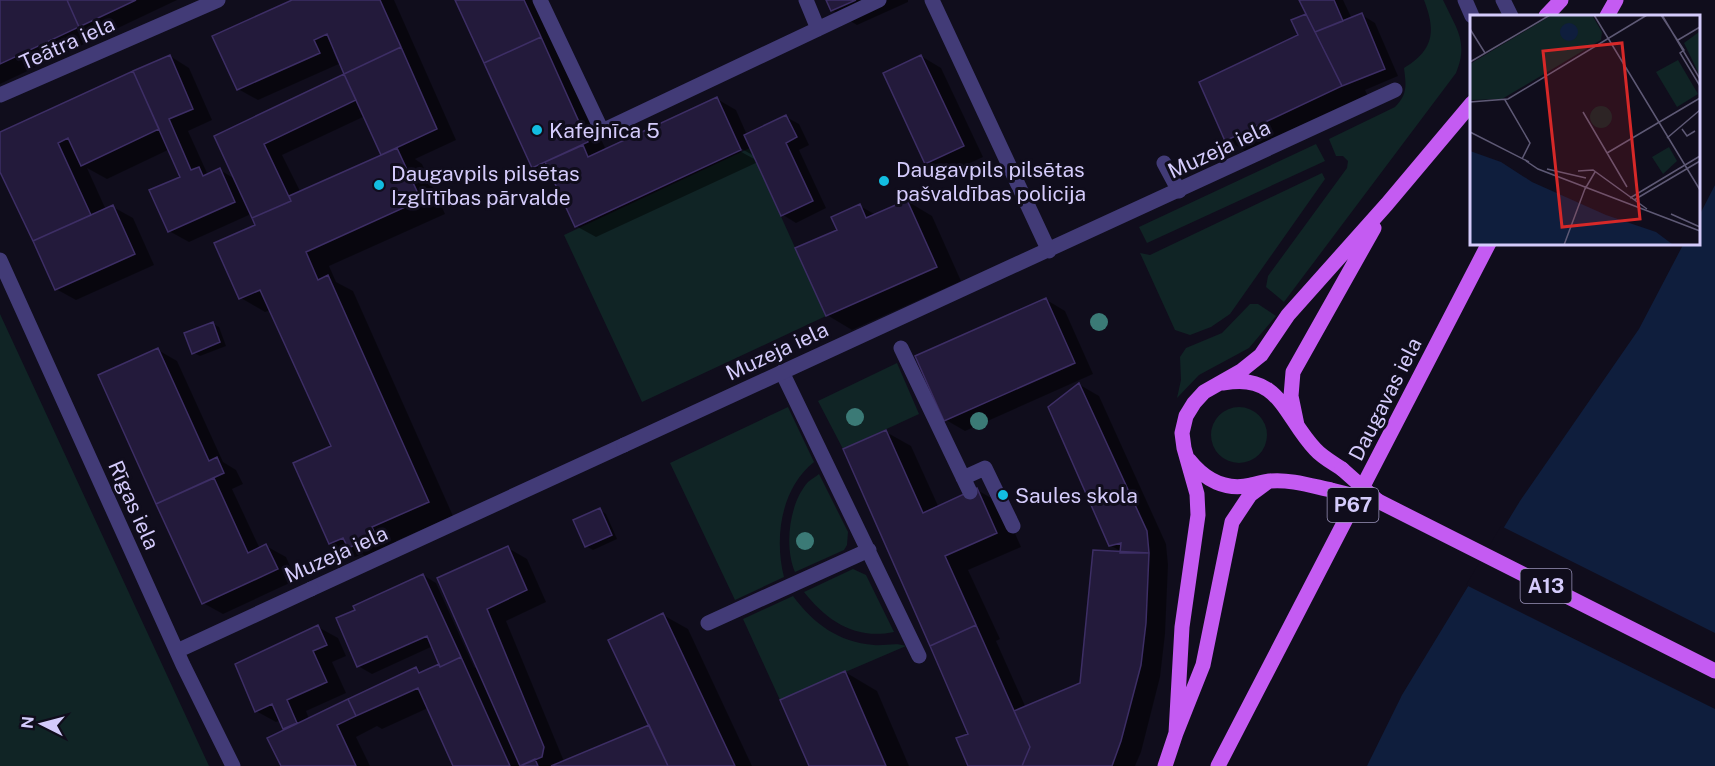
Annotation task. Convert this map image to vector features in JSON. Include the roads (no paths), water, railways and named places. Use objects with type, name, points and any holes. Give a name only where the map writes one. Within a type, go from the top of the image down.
[{"type":"main road","points":[[1547,15],[1561,0]]},
{"type":"main road","points":[[1608,15],[1616,0]]},
{"type":"main road","name":"Daugavas iela","points":[[1176,733],[1182,627],[1198,515],[1197,494],[1182,433],[1186,416],[1199,398],[1216,384],[1242,371],[1260,355],[1288,315],[1387,204],[1470,105]]},
{"type":"main road","name":"Daugavas iela","points":[[1297,425],[1291,396],[1293,372],[1387,204]]},
{"type":"main road","name":"Daugavas iela","points":[[1218,766],[1488,244]]},
{"type":"main road","name":"Daugavas iela","points":[[1216,384],[1247,381],[1273,392],[1316,451],[1342,469],[1378,501]]},
{"type":"main road","points":[[1189,460],[1203,474],[1223,486],[1239,487],[1269,480],[1299,483],[1378,501]]},
{"type":"main road","name":"Daugavas iela","points":[[1165,766],[1203,665],[1232,522],[1250,495],[1269,480]]},
{"type":"main road","name":"A13","points":[[1378,501],[1715,671]]},
{"type":"street","name":"Teātra iela","points":[[0,95],[218,0]]},
{"type":"street","points":[[540,0],[602,131],[879,0]]},
{"type":"street","points":[[806,0],[818,29]]},
{"type":"street","points":[[932,0],[1049,251]]},
{"type":"street","points":[[1465,0],[1472,15]]},
{"type":"street","points":[[1503,0],[1510,15]]},
{"type":"street","name":"Muzeja iela","points":[[177,651],[1395,90]]},
{"type":"street","points":[[1164,163],[1179,191]]},
{"type":"street","name":"Rīgas iela","points":[[0,260],[177,651],[233,766]]},
{"type":"street","points":[[901,348],[967,485],[985,468],[1013,526]]},
{"type":"street","points":[[782,372],[919,656]]},
{"type":"street","points":[[708,623],[869,550]]},
{"type":"water","points":[[1715,185],[1715,766],[1367,766],[1402,695],[1520,501],[1639,329],[1683,244],[1700,244],[1700,214]]},
{"type":"place","name":"Kafejnīca 5","points":[[537,130]]},
{"type":"place","name":"Daugavpils pilsētas pašvaldības policija","points":[[884,181]]},
{"type":"place","name":"Daugavpils pilsētas Izglītības pārvalde","points":[[379,185]]},
{"type":"place","name":"Saules skola","points":[[1003,495]]}]
